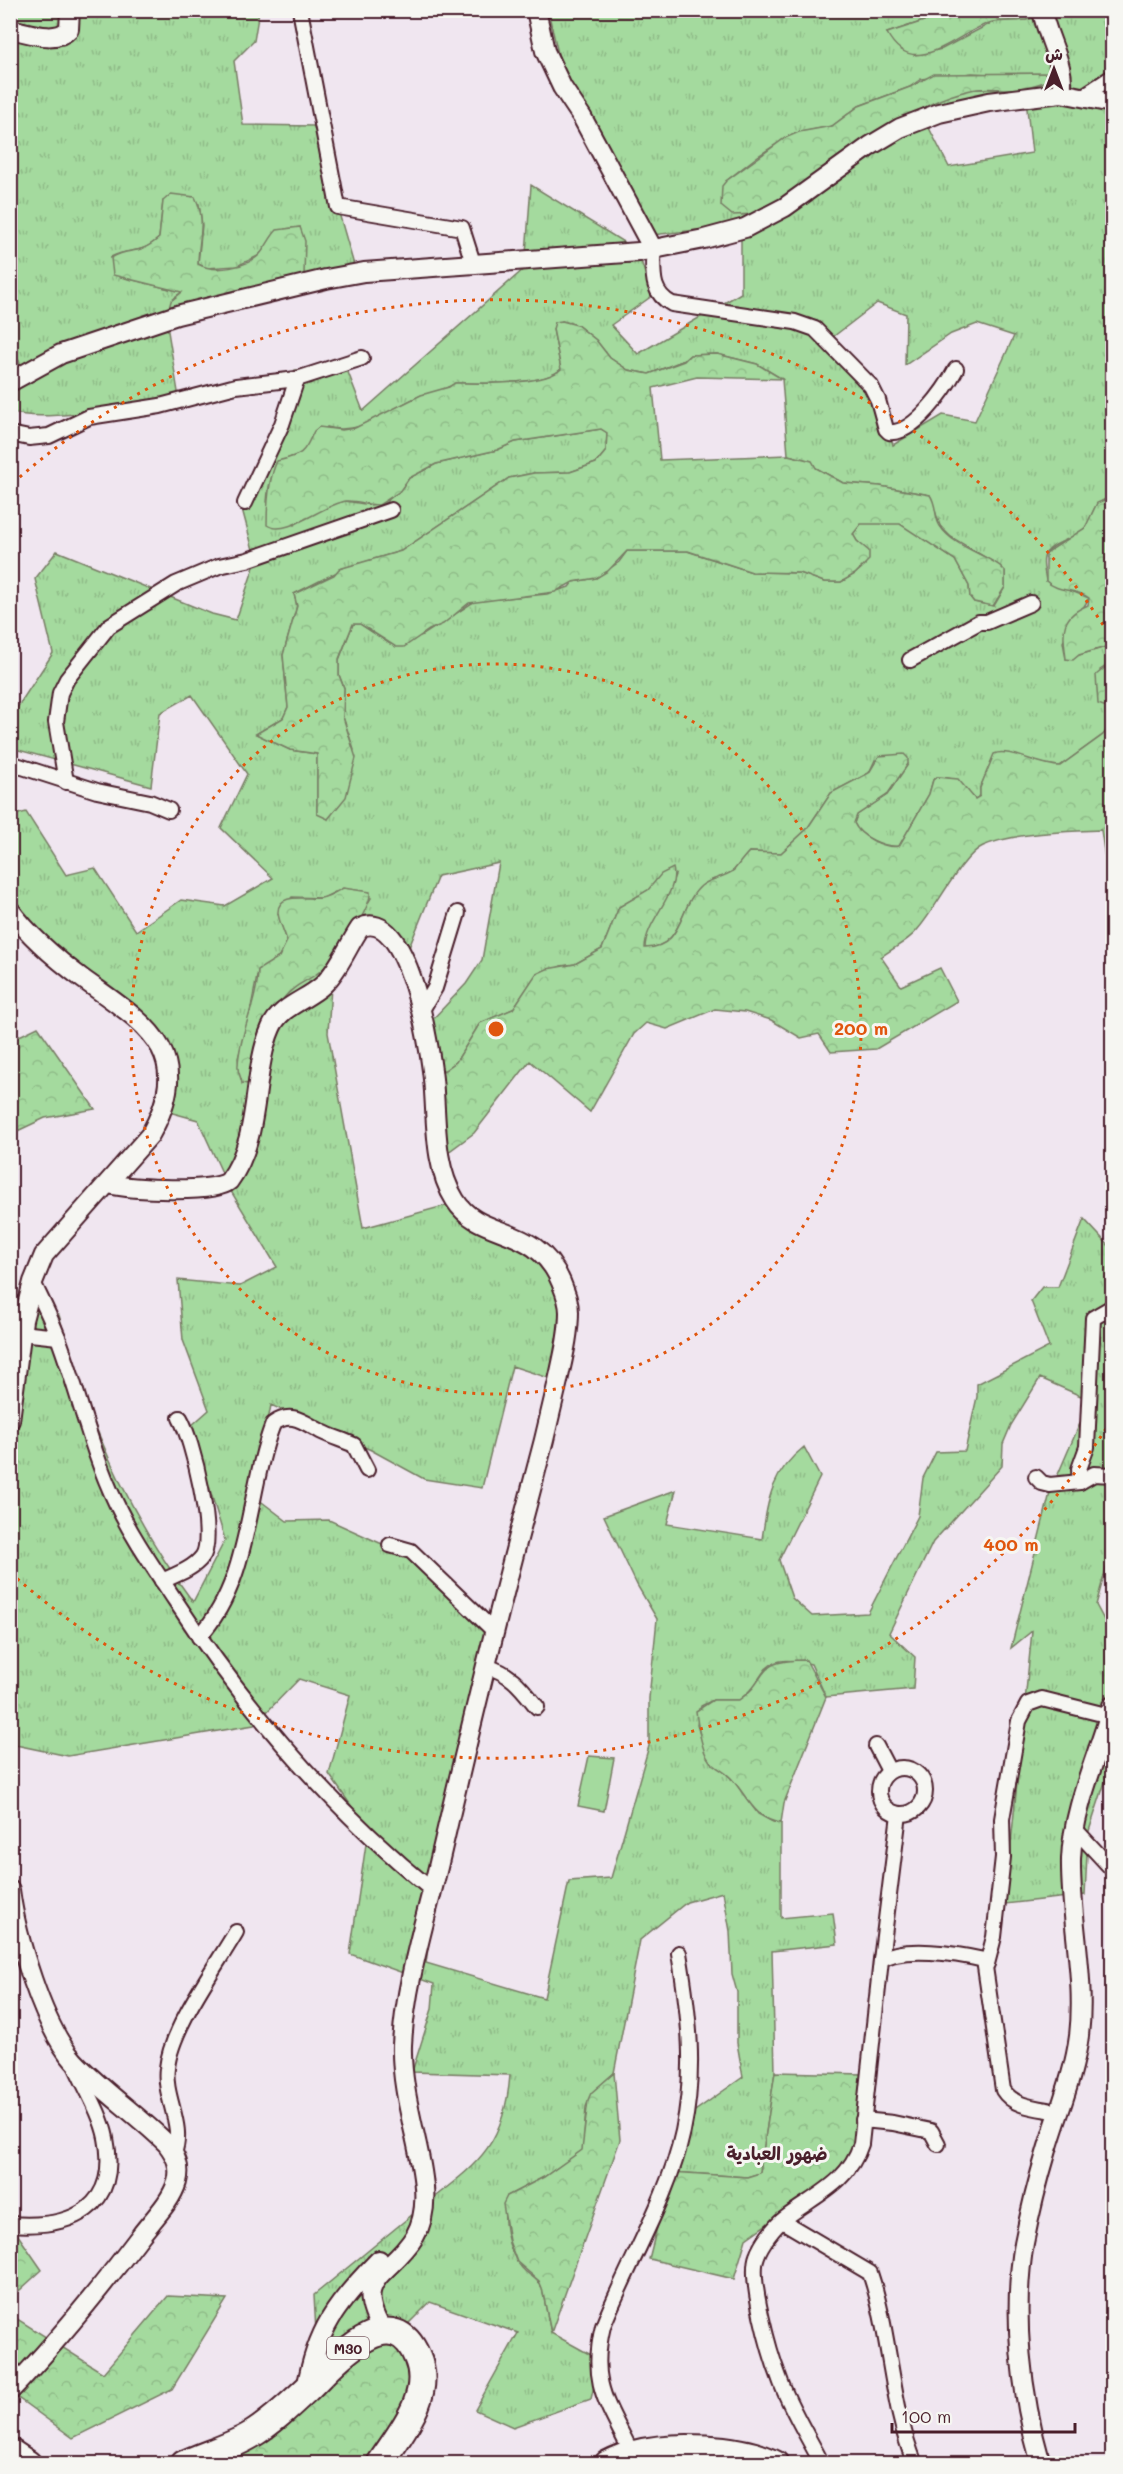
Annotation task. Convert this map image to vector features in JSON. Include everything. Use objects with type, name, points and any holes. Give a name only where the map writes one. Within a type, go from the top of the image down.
[{"type":"highway","name":"M30","points":[[184,2463],[252,2435],[306,2390],[359,2340],[384,2332],[400,2336],[410,2344],[419,2361],[422,2384],[411,2414],[380,2463]]},
{"type":"highway","points":[[215,2463],[252,2435]]},
{"type":"highway","points":[[608,2463],[632,2454],[671,2449],[729,2451],[775,2463]]},
{"type":"highway","points":[[10,2452],[28,2463]]},
{"type":"street","points":[[10,29],[58,36],[69,29],[70,10]]},
{"type":"street","points":[[300,10],[338,207],[462,228],[474,266]]},
{"type":"street","points":[[536,10],[545,51],[562,87],[582,117],[653,249],[654,285],[661,297],[672,304],[804,324],[825,337],[871,386],[889,432],[902,430],[938,400],[957,369]]},
{"type":"street","points":[[1042,10],[1045,29],[1062,75],[1061,93]]},
{"type":"street","points":[[1083,96],[1113,77]]},
{"type":"street","points":[[10,382],[62,354],[177,315],[345,275],[474,266],[653,249],[745,228],[785,207],[870,146],[900,128],[939,113],[989,102],[1061,93],[1113,103]]},
{"type":"street","points":[[10,434],[29,438],[49,436],[89,417],[141,410],[236,386],[297,379],[363,358]]},
{"type":"street","points":[[245,503],[282,424],[297,379]]},
{"type":"street","points":[[66,782],[56,722],[60,693],[67,679],[109,626],[176,584],[219,566],[247,560],[391,510]]},
{"type":"street","points":[[910,660],[979,622],[987,622],[1031,603]]},
{"type":"street","points":[[10,763],[66,782],[169,810]]},
{"type":"street","points":[[10,910],[35,940],[148,1027],[162,1052],[168,1076],[162,1112],[150,1135],[109,1184],[51,1243],[33,1282],[21,1333],[10,1420]]},
{"type":"street","points":[[422,1010],[435,988],[458,913]]},
{"type":"street","points":[[109,1184],[131,1189],[214,1187],[229,1181],[243,1153],[252,1122],[265,1048],[272,1025],[282,1012],[322,985],[363,925],[378,925],[388,931],[411,978],[422,1010],[431,1058],[441,1162],[450,1191],[463,1211],[475,1219],[512,1233],[538,1248],[558,1274],[568,1303],[566,1346],[551,1415],[494,1630],[405,2008],[402,2048],[404,2076],[424,2185],[422,2212],[416,2235],[371,2288],[370,2304],[384,2332]]},
{"type":"street","points":[[33,1282],[58,1337],[94,1453],[111,1493],[162,1581],[250,1707],[294,1758],[373,1838],[433,1891]]},
{"type":"street","points":[[1080,1482],[1079,1469],[1088,1447],[1093,1318],[1113,1307]]},
{"type":"street","points":[[21,1333],[58,1337]]},
{"type":"street","points":[[199,1637],[220,1610],[240,1555],[273,1424],[289,1417],[303,1420],[319,1430],[354,1445],[367,1470]]},
{"type":"street","points":[[162,1581],[186,1570],[203,1557],[208,1541],[201,1486],[187,1429],[180,1418]]},
{"type":"street","points":[[1036,1477],[1042,1483],[1050,1485],[1080,1482],[1094,1474],[1113,1475]]},
{"type":"street","points":[[390,1545],[411,1551],[494,1630]]},
{"type":"street","points":[[486,1666],[503,1671],[516,1680],[537,1707]]},
{"type":"street","points":[[1041,2463],[1034,2438],[1021,2350],[1021,2269],[1035,2198],[1077,2055],[1081,2024],[1079,1965],[1073,1902],[1074,1828],[1111,1711],[1042,1699],[1035,1700],[1023,1710],[1016,1737],[1002,1819],[1003,1857],[994,1937],[987,1964],[992,2025],[1003,2090],[1008,2098],[1016,2103],[1059,2112]]},
{"type":"street","points":[[876,1746],[890,1771]]},
{"type":"street","points":[[902,1767],[914,1771],[922,1780],[925,1792],[921,1804],[911,1812],[899,1814],[888,1809],[881,1801],[879,1790],[882,1779],[890,1771],[902,1767]]},
{"type":"street","points":[[822,2463],[778,2377],[755,2288],[757,2256],[782,2221],[846,2174],[855,2162],[861,2144],[899,1814]]},
{"type":"street","points":[[1074,1828],[1113,1869]]},
{"type":"street","points":[[10,1890],[21,1941],[40,1998],[73,2060],[105,2137],[107,2178],[101,2196],[91,2208],[70,2218],[31,2226],[10,2224]]},
{"type":"street","points":[[174,2153],[179,2140],[167,2093],[168,2057],[177,2035],[236,1932]]},
{"type":"street","points":[[881,1960],[894,1953],[909,1952],[975,1958],[984,1960],[987,1964]]},
{"type":"street","points":[[632,2454],[599,2381],[597,2349],[603,2326],[666,2182],[683,2133],[691,2049],[689,2013],[679,1953]]},
{"type":"street","points":[[10,2391],[82,2310],[166,2202],[176,2185],[180,2170],[174,2153],[153,2130],[73,2060]]},
{"type":"street","points":[[863,2120],[893,2123],[931,2131],[938,2144]]},
{"type":"street","points":[[306,2390],[312,2356],[334,2311],[422,2212]]},
{"type":"street","points":[[782,2221],[856,2262],[870,2273],[885,2321],[900,2422],[915,2463]]},
{"type":"green space","points":[[11,11],[259,11],[254,41],[234,61],[243,125],[314,126],[356,272],[304,275],[300,227],[285,229],[258,256],[237,266],[206,268],[198,264],[202,225],[199,204],[163,201],[159,238],[140,249],[111,257],[121,277],[182,292],[176,296],[166,319],[179,398],[46,416],[11,412],[11,372],[20,362],[11,352]]},
{"type":"green space","points":[[548,11],[941,11],[927,20],[887,33],[914,55],[942,49],[993,22],[1026,20],[1052,11],[1112,11],[1112,497],[1096,506],[1083,530],[1050,549],[1046,553],[1044,563],[1046,581],[1089,598],[1063,642],[1066,659],[1073,659],[1112,645],[1112,662],[1100,670],[1106,707],[1112,709],[1112,723],[1108,731],[1060,766],[1011,755],[995,754],[980,788],[980,796],[975,799],[956,781],[937,777],[933,780],[929,794],[899,846],[887,845],[867,837],[854,823],[857,815],[887,795],[908,764],[875,760],[869,773],[831,793],[807,829],[781,853],[749,852],[730,873],[701,887],[688,904],[674,933],[667,941],[657,946],[644,948],[649,929],[675,875],[619,907],[602,949],[575,964],[561,966],[533,979],[513,1009],[480,1023],[456,1062],[445,1070],[433,1073],[429,1023],[466,984],[482,960],[499,863],[438,876],[406,955],[371,929],[331,987],[328,1033],[363,1228],[451,1204],[524,1239],[565,1291],[555,1380],[512,1366],[482,1488],[424,1479],[371,1450],[271,1405],[254,1496],[287,1521],[329,1520],[402,1553],[487,1631],[438,1874],[426,1963],[544,1998],[569,1881],[611,1878],[649,1746],[649,1698],[657,1619],[637,1585],[604,1516],[676,1490],[667,1524],[762,1539],[769,1499],[778,1477],[784,1467],[804,1447],[820,1477],[779,1560],[792,1598],[812,1616],[868,1613],[918,1516],[923,1478],[936,1452],[965,1451],[977,1397],[977,1384],[1049,1347],[1031,1301],[1042,1287],[1058,1287],[1084,1219],[1112,1249],[1112,1547],[1096,1605],[1112,1635],[1112,1740],[1107,1776],[1088,1834],[1085,1895],[1005,1904],[1032,1631],[1011,1648],[1050,1493],[1090,1400],[1040,1378],[1011,1425],[1003,1444],[1002,1466],[933,1542],[889,1633],[915,1657],[913,1689],[826,1697],[811,1664],[781,1661],[766,1669],[756,1684],[739,1700],[713,1700],[701,1706],[697,1725],[706,1754],[733,1780],[758,1814],[773,1822],[781,1823],[781,1918],[833,1913],[837,1944],[772,1951],[775,2072],[760,2173],[747,2177],[671,2172],[685,2118],[743,2077],[737,2043],[737,1992],[732,1974],[730,1931],[723,1892],[687,1902],[640,1940],[614,2073],[592,2093],[586,2107],[583,2150],[544,2177],[507,2196],[505,2204],[505,2224],[512,2253],[522,2268],[538,2281],[542,2288],[551,2333],[600,2360],[591,2399],[513,2427],[475,2410],[518,2333],[430,2302],[399,2333],[317,2351],[314,2295],[451,2185],[480,2158],[500,2124],[510,2075],[412,2072],[432,2009],[434,1984],[350,1954],[368,1830],[329,1774],[350,1695],[299,1679],[254,1725],[68,1756],[16,1745],[10,1707],[14,1410],[23,1304],[59,1315],[82,1392],[112,1465],[149,1535],[193,1602],[225,1540],[191,1426],[209,1410],[183,1340],[178,1280],[240,1286],[277,1267],[229,1188],[198,1120],[165,1111],[155,1047],[11,903],[11,816],[26,812],[66,875],[95,868],[136,931],[181,900],[225,906],[273,878],[221,828],[247,774],[192,695],[160,713],[151,786],[11,748],[11,717],[53,653],[35,579],[57,551],[212,614],[236,620],[256,561],[241,505],[267,460],[295,370],[346,367],[363,411],[525,268],[531,185],[638,251],[652,296],[611,325],[638,354],[741,293],[741,225],[652,235],[563,75]],"holes":[[[972,73],[1054,78],[1012,89],[972,89],[944,97],[917,111],[757,213],[741,215],[726,181],[758,156],[792,134],[832,126],[859,106],[910,87],[921,79]],[[1025,91],[1032,153],[949,167],[925,120]],[[877,303],[906,314],[905,365],[951,334],[977,324],[1014,336],[975,421],[943,415],[893,445],[881,400],[825,343]],[[562,321],[577,325],[596,340],[610,358],[628,370],[649,374],[684,360],[690,355],[717,354],[757,364],[782,379],[788,455],[811,461],[816,468],[843,483],[880,486],[930,495],[940,526],[951,537],[1000,566],[1005,571],[1005,587],[994,606],[974,602],[970,597],[969,586],[955,560],[900,523],[861,523],[853,534],[868,551],[865,565],[841,582],[824,582],[800,573],[752,572],[687,551],[627,551],[619,562],[596,578],[573,582],[569,587],[547,594],[475,601],[423,635],[390,644],[360,624],[353,624],[339,660],[339,675],[344,688],[343,717],[354,750],[317,813],[317,754],[290,750],[256,734],[283,718],[288,707],[283,655],[297,606],[294,594],[345,568],[401,551],[509,478],[534,473],[570,472],[596,463],[606,451],[607,432],[601,429],[515,442],[497,450],[436,464],[409,478],[404,486],[386,502],[371,505],[345,501],[325,506],[294,525],[267,502],[273,473],[280,463],[305,451],[311,437],[327,427],[340,429],[364,425],[409,401],[455,383],[526,381],[553,374],[561,369],[553,329]],[[335,892],[371,898],[335,957],[319,972],[294,986],[282,999],[242,1083],[238,1058],[248,1023],[258,971],[279,957],[287,941],[278,914],[292,897],[323,898]]]},
{"type":"green space","points":[[941,11],[1052,11],[1026,20],[989,23],[949,44],[922,54],[909,54],[897,47],[887,33],[927,20]]},
{"type":"green space","points":[[1054,73],[1054,78],[1032,86],[1014,89],[975,89],[951,95],[933,103],[915,113],[900,126],[757,214],[732,215],[721,206],[722,186],[726,181],[785,138],[799,132],[832,126],[859,106],[910,87],[934,74]]},
{"type":"green space","points":[[171,194],[195,197],[199,205],[201,222],[198,264],[213,268],[239,266],[260,254],[277,230],[300,227],[305,241],[304,275],[166,319],[171,301],[182,292],[113,275],[111,258],[124,252],[140,250],[159,238],[163,201]]},
{"type":"green space","points":[[562,321],[577,325],[596,340],[610,358],[628,370],[649,374],[684,361],[690,355],[717,354],[757,364],[782,379],[697,377],[653,388],[660,460],[788,455],[812,461],[816,468],[843,483],[880,486],[930,495],[940,526],[952,539],[1000,566],[1005,571],[1005,587],[993,606],[974,602],[970,597],[969,586],[955,560],[900,524],[861,524],[853,534],[857,541],[869,551],[869,560],[855,574],[841,582],[824,582],[800,573],[752,572],[688,551],[627,551],[608,571],[596,578],[573,582],[555,592],[469,603],[443,624],[429,630],[404,647],[396,647],[360,624],[353,624],[339,659],[339,675],[344,688],[343,717],[356,758],[346,797],[328,819],[317,814],[317,754],[290,750],[256,734],[283,718],[288,707],[283,655],[297,606],[294,594],[334,575],[339,569],[401,551],[509,478],[534,473],[570,472],[596,463],[606,451],[607,433],[601,429],[515,442],[497,450],[436,464],[409,478],[399,492],[379,505],[346,501],[294,524],[275,528],[267,525],[267,509],[270,484],[277,461],[301,452],[319,427],[342,430],[355,428],[421,395],[455,383],[527,381],[553,374],[561,369],[553,329],[555,322]]},
{"type":"green space","points":[[1112,497],[1112,645],[1079,655],[1073,660],[1066,659],[1065,626],[1072,615],[1088,605],[1089,598],[1056,587],[1046,581],[1046,553],[1085,528],[1097,503]]},
{"type":"green space","points":[[1112,662],[1112,709],[1098,704],[1096,675]]},
{"type":"green space","points":[[1112,723],[1112,907],[1101,830],[1025,835],[983,846],[967,860],[914,933],[881,957],[901,986],[940,968],[957,1001],[876,1049],[831,1052],[819,1034],[801,1038],[771,1020],[745,1012],[715,1009],[667,1029],[646,1023],[634,1034],[590,1112],[530,1061],[474,1133],[440,1158],[433,1073],[445,1070],[456,1062],[480,1023],[513,1009],[536,974],[547,969],[575,964],[602,949],[619,907],[648,890],[661,874],[673,868],[674,878],[672,887],[650,928],[645,948],[658,946],[667,941],[701,886],[730,873],[749,852],[781,853],[807,829],[831,793],[869,773],[879,756],[904,754],[908,758],[908,764],[887,795],[857,815],[854,823],[862,833],[874,841],[887,846],[899,846],[929,794],[933,780],[937,777],[958,779],[975,799],[980,796],[980,788],[994,754],[1007,753],[1060,766],[1103,735]]},
{"type":"green space","points":[[343,888],[370,892],[369,900],[359,922],[326,966],[283,999],[268,1027],[248,1084],[242,1083],[238,1070],[239,1053],[255,994],[258,970],[279,957],[287,941],[278,913],[279,906],[288,899],[324,897]]},
{"type":"green space","points":[[38,1027],[95,1109],[45,1118],[11,1134],[11,1040]]},
{"type":"green space","points":[[806,1660],[826,1697],[784,1803],[781,1823],[772,1821],[758,1812],[731,1778],[709,1760],[702,1744],[696,1711],[713,1700],[739,1700],[749,1692],[769,1667],[777,1663]]},
{"type":"green space","points":[[589,1756],[614,1758],[604,1811],[578,1806]]},
{"type":"green space","points":[[775,2072],[864,2074],[857,2149],[841,2171],[746,2239],[734,2279],[649,2259],[671,2172],[747,2177],[760,2173]]},
{"type":"green space","points":[[614,2073],[620,2140],[551,2333],[539,2281],[517,2262],[509,2241],[503,2204],[507,2196],[544,2177],[582,2150],[588,2100],[591,2093]]},
{"type":"green space","points":[[11,2225],[42,2270],[11,2298]]},
{"type":"green space","points":[[168,2296],[227,2299],[172,2389],[73,2438],[15,2396],[11,2399],[11,2315],[103,2373]]},
{"type":"green space","points":[[399,2333],[410,2385],[399,2425],[377,2463],[218,2463],[279,2410],[317,2351]]},
{"type":"district","name":"ضهور العبادية","points":[[777,2153]]}]
